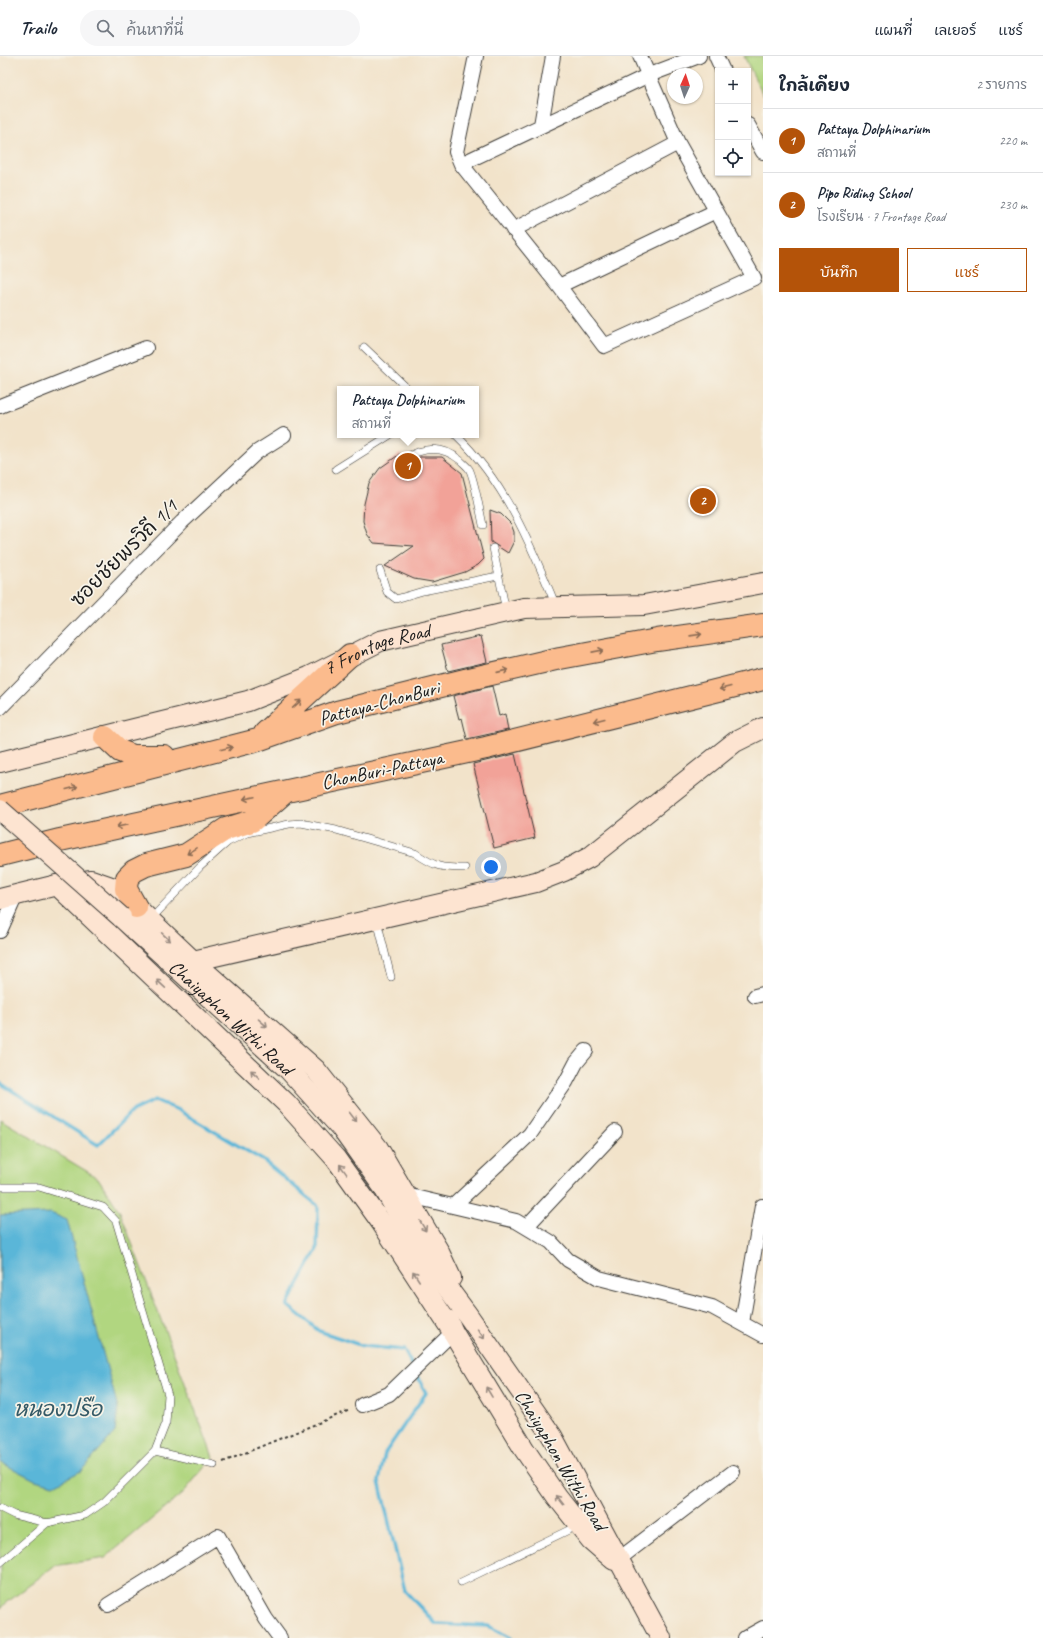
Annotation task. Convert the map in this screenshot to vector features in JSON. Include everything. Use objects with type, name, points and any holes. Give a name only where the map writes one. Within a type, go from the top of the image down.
[{"type":"highway","name":"Pattaya-ChonBuri","points":[[0,806],[258,740],[337,712],[465,680],[560,658],[657,640],[763,626]]},
{"type":"highway","points":[[258,740],[350,655]]},
{"type":"highway","name":"ChonBuri-Pattaya","points":[[0,855],[60,840],[486,748],[763,679]]},
{"type":"highway","points":[[105,737],[120,751],[133,756],[196,756]]},
{"type":"highway","points":[[135,915],[126,889],[127,878],[134,871],[146,865],[186,855],[226,829],[252,821],[288,790]]},
{"type":"main road","name":"7 Frontage Road","points":[[0,762],[248,701],[309,677],[380,640],[524,608],[644,605],[763,583]]},
{"type":"main road","points":[[193,961],[536,882],[564,871],[590,857],[735,742],[763,728]]},
{"type":"main road","name":"Chaiyaphon Withi Road","points":[[0,810],[193,961],[316,1070],[378,1148],[438,1250],[467,1314]]},
{"type":"main road","name":"Chaiyaphon Withi Road","points":[[57,886],[91,880],[111,887],[135,915],[288,1069],[341,1128],[384,1188],[425,1258],[467,1314],[552,1436],[661,1638]]},
{"type":"main road","points":[[8,897],[57,886]]},
{"type":"main road","name":"Chaiyaphon Withi Road","points":[[57,886],[291,1109],[336,1159],[368,1203],[453,1332],[524,1449],[557,1497],[591,1540],[622,1565]]},
{"type":"main road","name":"Chaiyaphon Withi Road","points":[[425,1258],[453,1332]]},
{"type":"main road","points":[[524,1449],[552,1436]]},
{"type":"street","points":[[476,56],[456,152],[461,164],[559,286],[604,346],[754,278],[678,143],[650,75],[640,56]]},
{"type":"street","points":[[541,125],[553,56]]},
{"type":"street","points":[[461,164],[541,125],[650,75],[699,56]]},
{"type":"street","points":[[716,56],[722,68]]},
{"type":"street","points":[[754,126],[763,152]]},
{"type":"street","points":[[513,230],[678,143]]},
{"type":"street","points":[[559,286],[716,211]]},
{"type":"street","points":[[0,406],[146,348]]},
{"type":"street","name":"ซอยชัยพรวิถี 1/1","points":[[0,708],[182,522],[258,452],[284,435]]},
{"type":"street","points":[[0,931],[8,897]]},
{"type":"street","points":[[454,1206],[530,1134],[566,1082],[576,1063],[586,1051]]},
{"type":"street","points":[[526,1227],[616,1132]]},
{"type":"street","points":[[406,1195],[516,1222],[551,1242],[568,1260],[599,1278],[712,1307],[763,1335]]},
{"type":"street","points":[[742,1323],[762,1206]]},
{"type":"street","points":[[362,1405],[389,1394],[453,1332]]},
{"type":"street","points":[[622,1565],[733,1472]]},
{"type":"street","points":[[108,1605],[218,1536],[266,1619],[280,1638]]},
{"type":"street","points":[[745,1638],[763,1628]]},
{"type":"lane","points":[[364,347],[405,386]]},
{"type":"lane","points":[[336,469],[385,438]]},
{"type":"lane","points":[[459,438],[471,449],[510,504],[540,565],[556,607]]},
{"type":"lane","points":[[404,459],[414,453],[428,448],[443,450],[454,456],[470,469],[483,525]]},
{"type":"lane","points":[[470,469],[479,460]]},
{"type":"lane","points":[[493,548],[506,612]]},
{"type":"lane","points":[[380,570],[387,592],[396,599],[423,591],[498,576]]},
{"type":"lane","points":[[135,915],[200,867],[228,842],[247,833],[289,824],[313,825],[415,853],[427,862],[443,868],[465,868]]},
{"type":"lane","points":[[377,919],[391,977]]},
{"type":"lane","points":[[0,1186],[39,1187],[103,1207],[116,1221],[168,1395],[166,1423],[155,1452],[104,1502],[91,1511],[85,1515],[47,1523],[14,1515],[0,1508]]},
{"type":"lane","points":[[155,1452],[214,1465]]},
{"type":"lane","points":[[0,1563],[47,1523]]},
{"type":"lane","points":[[461,1582],[579,1525]]},
{"type":"path","points":[[214,1465],[362,1405]]},
{"type":"green space","points":[[744,56],[763,56],[763,95],[751,68]]},
{"type":"green space","points":[[0,1119],[98,1178],[120,1212],[213,1457],[183,1493],[105,1558],[54,1566],[0,1608]]},
{"type":"water","name":"หนองปรือ","points":[[51,1213],[67,1220],[118,1408],[115,1432],[81,1471],[54,1485],[35,1480],[0,1462],[0,1215]]},
{"type":"building","points":[[400,454],[400,462],[404,464],[407,463],[409,465],[420,457],[442,457],[462,473],[484,559],[478,565],[465,572],[432,582],[414,579],[385,566],[414,546],[374,543],[367,534],[363,521],[364,504],[369,483],[380,468]]},
{"type":"building","points":[[490,510],[501,514],[511,524],[514,532],[514,541],[508,553],[491,542]]},
{"type":"building","points":[[481,636],[487,662],[448,671],[441,645]]},
{"type":"building","points":[[492,686],[499,716],[505,714],[508,730],[467,739],[462,718],[459,719],[453,696]]},
{"type":"building","points":[[515,754],[535,838],[494,848],[473,764]]},
{"type":"waterway","points":[[0,1083],[98,1145],[132,1111],[155,1100],[178,1110],[264,1161],[318,1206],[317,1249],[287,1305],[319,1331],[363,1346],[404,1350],[413,1367]]},
{"type":"waterway","points":[[415,1372],[426,1393],[385,1453],[379,1481],[405,1591],[436,1624],[488,1626],[511,1638]]},
{"type":"place","name":"Pattaya Dolphinarium","points":[[408,466]]},
{"type":"place","name":"Pipo Riding School","points":[[703,501]]}]
